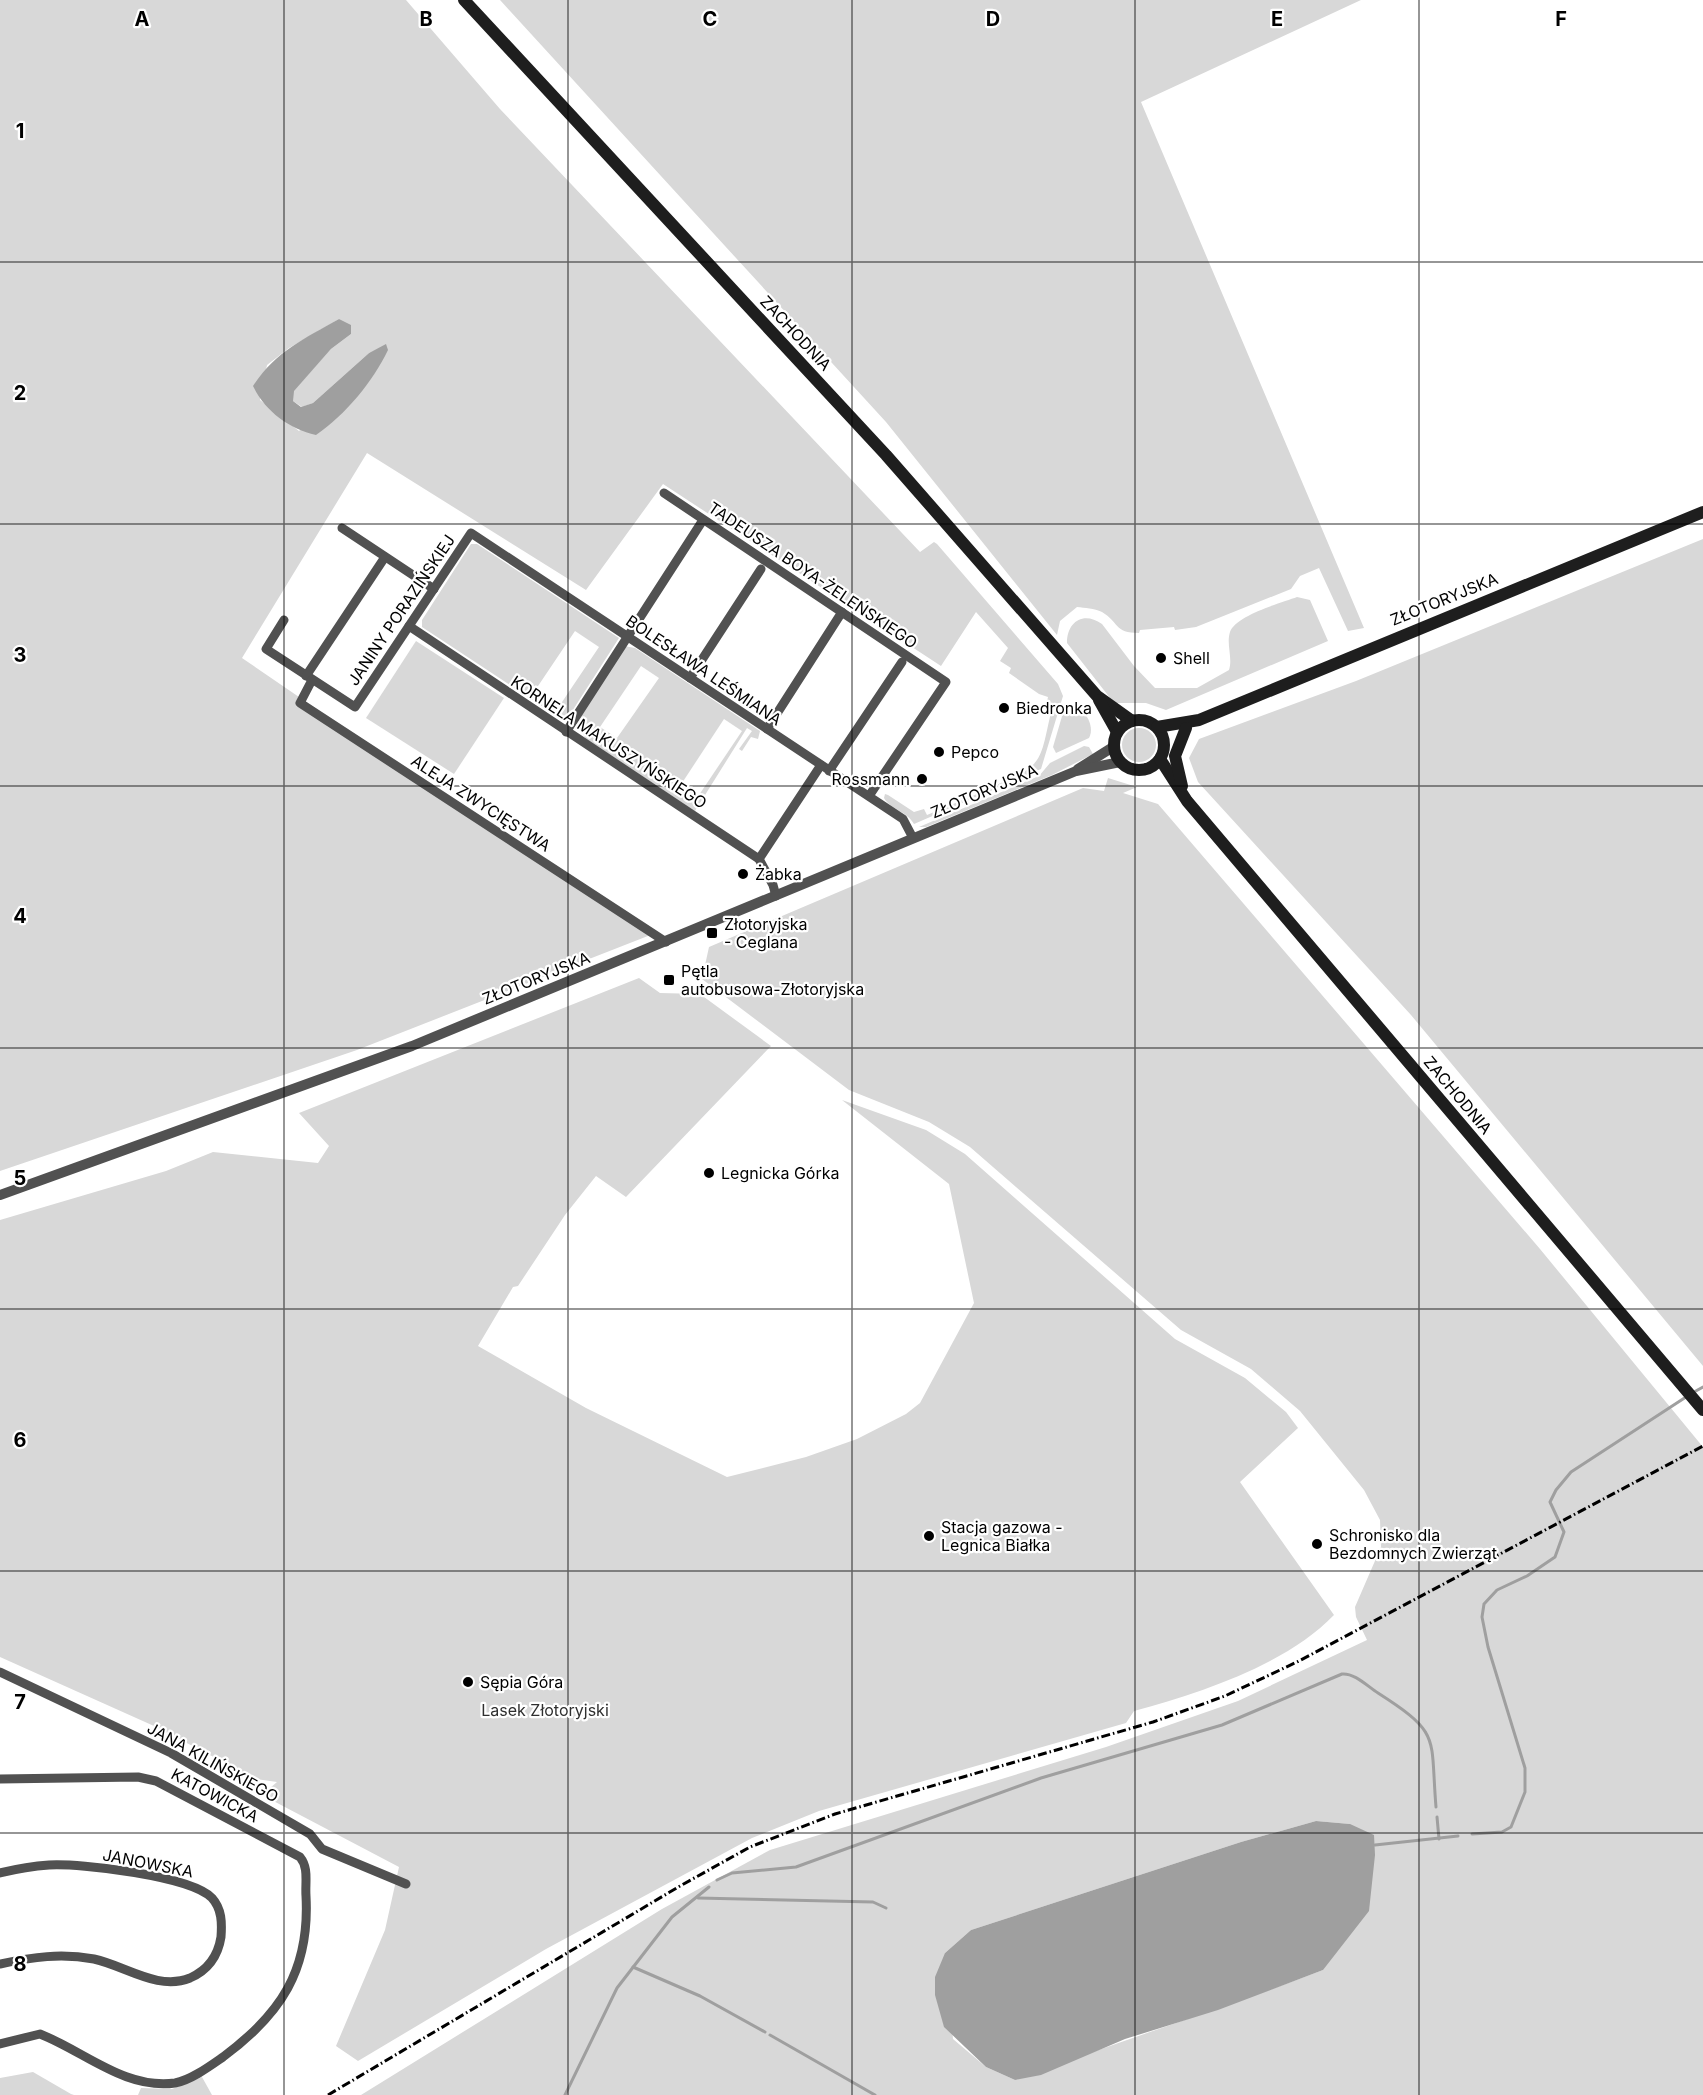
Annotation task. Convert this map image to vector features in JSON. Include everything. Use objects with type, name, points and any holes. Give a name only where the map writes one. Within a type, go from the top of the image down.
[{"type":"main road","name":"ZACHODNIA","points":[[464,0],[886,455],[1097,696],[1117,732]]},
{"type":"main road","name":"ZŁOTORYJSKA","points":[[1157,727],[1170,727],[1199,720],[1703,512]]},
{"type":"main road","name":"ZACHODNIA","points":[[1097,696],[1132,721]]},
{"type":"main road","name":"ZŁOTORYJSKA","points":[[1164,746],[1173,736],[1199,720]]},
{"type":"main road","points":[[1132,721],[1147,721],[1157,727],[1164,746],[1160,759],[1144,770],[1132,770],[1120,762],[1113,747],[1117,732],[1132,721]]},
{"type":"main road","points":[[1186,729],[1175,756],[1187,801]]},
{"type":"main road","name":"ZACHODNIA","points":[[1160,759],[1187,801],[1703,1410]]},
{"type":"main road","name":"ZACHODNIA","points":[[1144,770],[1159,777],[1187,801]]},
{"type":"street","name":"TADEUSZA BOYA-ŻELEŃSKIEGO","points":[[664,493],[946,682],[869,796]]},
{"type":"street","points":[[566,732],[703,520]]},
{"type":"street","points":[[342,528],[434,589]]},
{"type":"street","name":"BOLESŁAWA LEŚMIANA","points":[[471,533],[903,819],[914,838]]},
{"type":"street","name":"JANINY PORAZIŃSKIEJ","points":[[284,620],[266,649],[355,707],[471,533]]},
{"type":"street","points":[[309,678],[385,557]]},
{"type":"street","points":[[690,678],[761,569]]},
{"type":"street","points":[[767,729],[842,612]]},
{"type":"street","name":"KORNELA MAKUSZYŃSKIEGO","points":[[409,627],[759,858],[776,896]]},
{"type":"street","points":[[759,858],[902,662]]},
{"type":"street","name":"ALEJA ZWYCIĘSTWA","points":[[309,678],[300,702],[666,942]]},
{"type":"street","name":"ZŁOTORYJSKA","points":[[0,1195],[412,1046],[1076,771],[1113,747]]},
{"type":"street","name":"ZŁOTORYJSKA","points":[[1076,771],[1120,762]]},
{"type":"street","name":"JANA KILIŃSKIEGO","points":[[0,1672],[171,1754],[310,1834],[322,1849],[406,1884]]},
{"type":"street","name":"KATOWICKA","points":[[0,1779],[138,1777],[156,1781],[300,1857],[306,1865],[308,1921],[304,1949],[289,1987],[269,2017],[240,2044],[208,2067],[177,2083],[152,2084],[128,2078],[40,2034],[0,2044]]},
{"type":"street","name":"JANOWSKA","points":[[0,1873],[51,1864],[102,1867],[176,1881],[194,1886],[210,1896],[222,1919],[220,1944],[212,1962],[200,1973],[174,1983],[159,1982],[95,1960],[69,1956],[41,1955],[0,1964]]},
{"type":"green space","points":[[0,0],[406,0],[500,109],[920,552],[934,542],[937,544],[1058,684],[1063,696],[1041,769],[914,824],[884,798],[885,794],[888,795],[914,812],[924,809],[927,815],[984,791],[982,784],[989,781],[992,787],[1022,773],[1037,760],[1042,751],[1052,708],[1046,706],[1048,697],[1039,694],[1009,673],[1011,668],[1000,661],[1008,648],[976,612],[941,666],[663,484],[586,590],[367,453],[242,658],[454,803],[653,934],[357,1050],[0,1171]],"holes":[[[339,319],[351,334],[331,349],[293,391],[293,401],[302,407],[313,403],[369,353],[386,345],[299,431],[260,400],[267,365],[289,348]]]},
{"type":"green space","points":[[500,0],[1361,0],[1141,102],[1364,628],[1348,631],[1319,568],[1300,576],[1291,589],[1196,627],[1175,630],[1174,627],[1140,630],[1139,633],[1131,633],[1121,629],[1102,612],[1077,607],[1060,621],[1057,635],[886,422]]},
{"type":"green space","points":[[1703,539],[1703,1366],[1411,1015],[1198,782],[1189,758],[1199,739],[1356,681]]},
{"type":"green space","points":[[471,544],[477,544],[619,638],[569,716],[560,718],[422,627],[422,620]],"holes":[[[575,631],[599,647],[558,708],[534,692]]]},
{"type":"green space","points":[[1297,597],[1310,600],[1328,641],[1166,710],[1146,703],[1114,703],[1067,643],[1073,624],[1083,618],[1095,620],[1102,624],[1134,666],[1155,688],[1197,688],[1229,670],[1229,637],[1234,626],[1260,610]]},
{"type":"green space","points":[[416,641],[504,698],[454,774],[366,718]]},
{"type":"green space","points":[[624,646],[635,648],[760,731],[758,739],[751,737],[742,751],[739,749],[752,731],[747,728],[695,811],[586,739],[575,721]],"holes":[[[641,666],[659,678],[617,738],[600,727]],[[724,719],[742,731],[699,795],[682,783]]]},
{"type":"green space","points":[[1069,703],[1079,708],[1087,717],[1091,733],[1089,738],[1056,753],[1053,747],[1065,706]]},
{"type":"green space","points":[[1139,728],[1151,733],[1156,745],[1151,757],[1139,762],[1127,757],[1122,745],[1127,733]]},
{"type":"green space","points":[[1084,746],[1089,747],[1093,754],[1052,775],[926,827],[919,827],[1039,776],[1050,763]]},
{"type":"green space","points":[[1108,778],[1137,787],[1123,793],[1158,804],[1540,1249],[1703,1447],[1703,2095],[361,2095],[662,1909],[770,1850],[1106,1747],[1238,1701],[1367,1640],[1356,1617],[1355,1607],[1381,1547],[1380,1520],[1364,1490],[1300,1411],[1251,1369],[1181,1330],[970,1147],[929,1122],[849,1090],[702,979],[709,947],[1083,788],[1104,791]],"holes":[[[1316,1821],[1350,1824],[1323,1970],[1015,2080],[986,2067],[953,2039],[945,1953],[971,1930],[1241,1842]]]},
{"type":"green space","name":"Lasek Złotoryjski","points":[[639,978],[660,993],[700,994],[771,1046],[626,1197],[596,1176],[565,1215],[518,1286],[513,1287],[478,1346],[586,1408],[727,1477],[806,1457],[857,1439],[906,1414],[920,1403],[974,1303],[949,1184],[842,1100],[926,1130],[965,1154],[1175,1339],[1245,1378],[1286,1412],[1298,1428],[1240,1482],[1334,1615],[1292,1649],[1267,1663],[1214,1686],[1134,1711],[1126,1723],[819,1811],[752,1838],[546,1949],[358,2061],[336,2046],[385,1930],[399,1867],[262,1795],[277,1782],[256,1779],[154,1726],[0,1657],[0,1220],[166,1171],[213,1152],[318,1163],[329,1146],[299,1113]]},
{"type":"green space","points":[[33,2072],[74,2095],[0,2095],[0,2078]]},
{"type":"green space","points":[[202,2077],[212,2095],[138,2095],[141,2088],[172,2089]]},
{"type":"shaded area","points":[[339,319],[351,325],[351,334],[331,349],[294,391],[293,401],[301,407],[313,403],[369,353],[386,344],[388,350],[357,397],[338,418],[316,435],[296,428],[279,418],[264,403],[253,386],[281,355]]},
{"type":"shaded area","points":[[1316,1821],[1350,1824],[1374,1835],[1375,1855],[1369,1911],[1323,1970],[1218,2010],[1125,2039],[1041,2075],[1015,2080],[986,2067],[944,2027],[935,1995],[935,1977],[945,1953],[971,1930],[1241,1842]]},
{"type":"waterway","points":[[1694,1392],[1703,1387]]},
{"type":"waterway","points":[[1472,1834],[1502,1832],[1511,1827],[1525,1792],[1525,1768],[1488,1647],[1482,1617],[1484,1604],[1497,1590],[1527,1576],[1555,1557],[1564,1532],[1550,1502],[1556,1490],[1571,1472],[1686,1397]]},
{"type":"waterway","points":[[717,1880],[732,1873],[796,1867],[1041,1778],[1222,1725],[1342,1674],[1361,1680],[1399,1707],[1423,1728],[1432,1751],[1436,1807]]},
{"type":"waterway","points":[[1437,1817],[1439,1839]]},
{"type":"waterway","points":[[1375,1845],[1458,1836]]},
{"type":"waterway","points":[[565,2095],[617,1988],[672,1917],[709,1887]]},
{"type":"waterway","points":[[698,1898],[873,1902],[886,1908]]},
{"type":"waterway","points":[[633,1967],[700,1996],[765,2032]]},
{"type":"waterway","points":[[770,2035],[875,2095]]},
{"type":"railway","points":[[328,2095],[680,1886],[750,1847],[835,1814],[1153,1722],[1225,1696],[1299,1661],[1703,1446]]},
{"type":"place","name":"Shell","points":[[1161,658]]},
{"type":"place","name":"Biedronka","points":[[1004,708]]},
{"type":"place","name":"Pepco","points":[[939,752]]},
{"type":"place","name":"Rossmann","points":[[922,779]]},
{"type":"place","name":"Żabka","points":[[743,874]]},
{"type":"place","name":"Złotoryjska - Ceglana","points":[[712,933]]},
{"type":"place","name":"Pętla autobusowa-Złotoryjska","points":[[669,980]]},
{"type":"place","name":"Legnicka Górka","points":[[709,1173]]},
{"type":"place","name":"Stacja gazowa - Legnica Białka","points":[[929,1536]]},
{"type":"place","name":"Schronisko dla Bezdomnych Zwierząt","points":[[1317,1544]]},
{"type":"place","name":"Sępia Góra","points":[[468,1682]]}]
